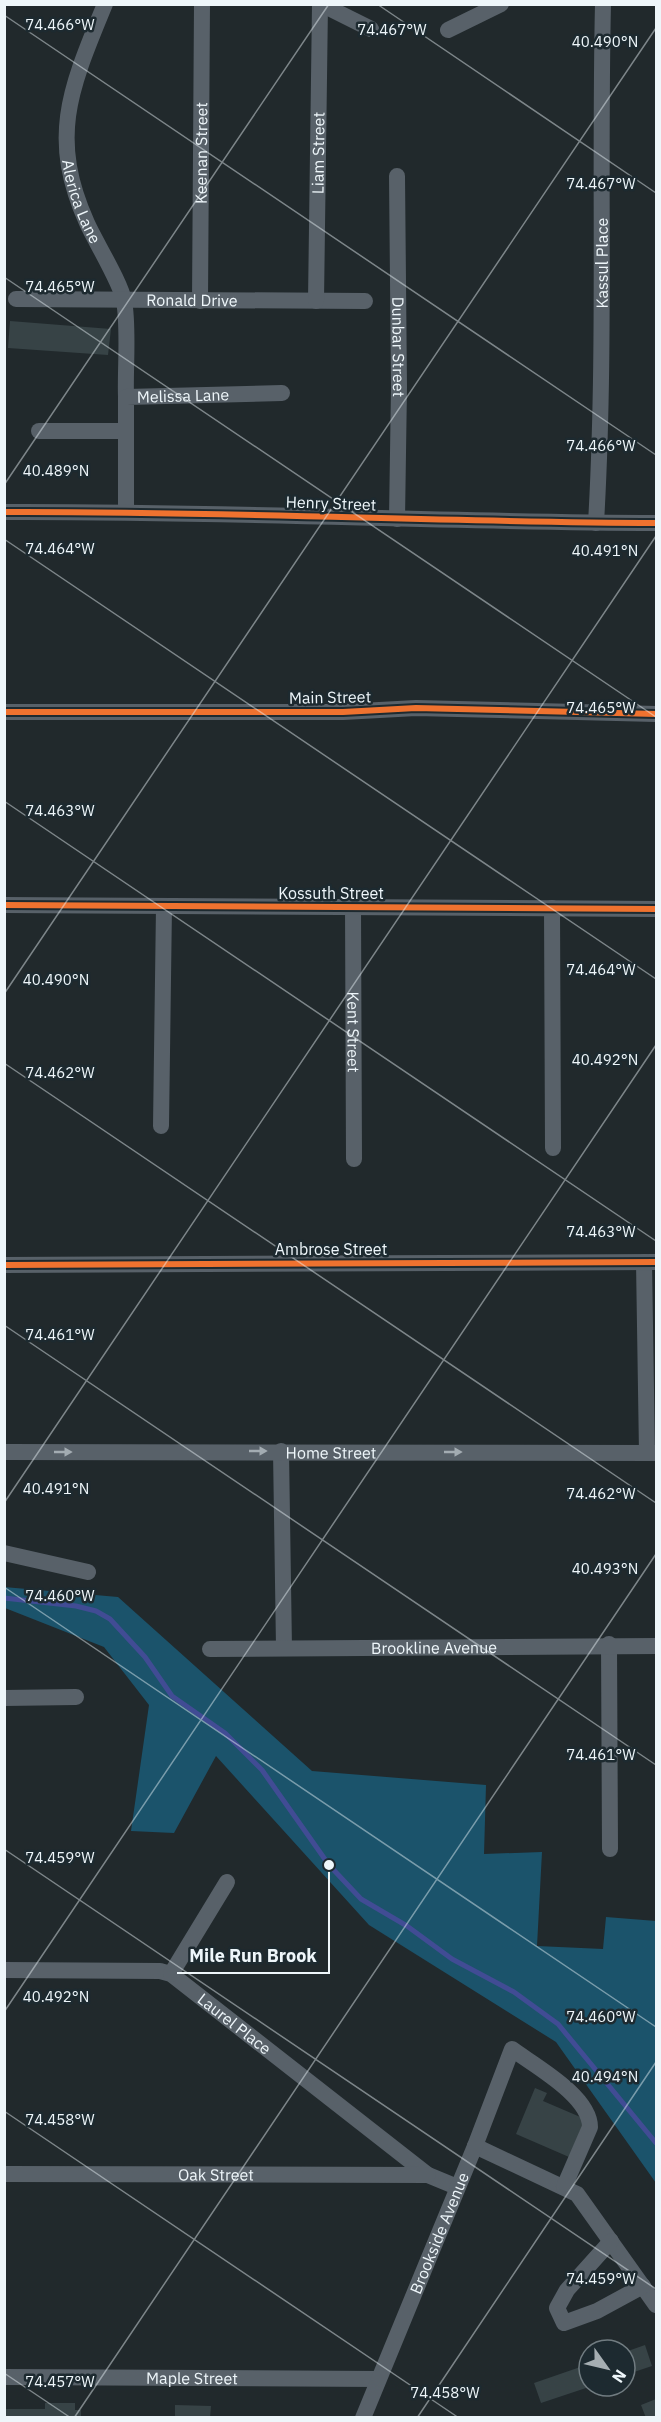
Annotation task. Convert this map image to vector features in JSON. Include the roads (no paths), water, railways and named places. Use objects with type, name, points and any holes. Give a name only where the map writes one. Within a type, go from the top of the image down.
[{"type":"street","name":"Alerica Lane","points":[[105,4],[76,74],[64,136],[71,179],[86,221],[124,300],[126,397]]},
{"type":"street","name":"Keenan Street","points":[[200,301],[202,4]]},
{"type":"street","points":[[321,4],[371,29]]},
{"type":"street","name":"Liam Street","points":[[316,301],[321,4]]},
{"type":"street","points":[[448,30],[501,4]]},
{"type":"street","name":"Kassul Place","points":[[596,523],[600,457],[600,127],[603,4]]},
{"type":"street","name":"Dunbar Street","points":[[397,176],[398,519]]},
{"type":"street","name":"Ronald Drive","points":[[16,299],[365,301]]},
{"type":"street","name":"Melissa Lane","points":[[126,511],[126,397],[282,393]]},
{"type":"street","points":[[39,431],[126,432]]},
{"type":"street","name":"Henry Street","points":[[4,512],[126,511],[398,519],[657,523]]},
{"type":"street","name":"Main Street","points":[[4,712],[343,711],[416,708],[657,714]]},
{"type":"street","name":"Kossuth Street","points":[[4,905],[657,909]]},
{"type":"street","points":[[161,1126],[164,906]]},
{"type":"street","name":"Kent Street","points":[[353,906],[354,1159]]},
{"type":"street","points":[[552,908],[553,1148]]},
{"type":"street","points":[[650,1262],[652,1454]]},
{"type":"street","name":"Ambrose Street","points":[[4,1264],[650,1262]]},
{"type":"street","points":[[281,1451],[284,1648]]},
{"type":"street","name":"Home Street","points":[[4,1452],[281,1451],[652,1454]]},
{"type":"street","points":[[4,1553],[88,1572]]},
{"type":"street","points":[[609,1644],[610,1849]]},
{"type":"street","name":"Brookline Avenue","points":[[210,1649],[609,1644],[657,1646]]},
{"type":"street","points":[[4,1698],[76,1697]]},
{"type":"street","points":[[4,1970],[160,1971],[171,1974],[227,1882]]},
{"type":"street","name":"Laurel Place","points":[[171,1974],[428,2175]]},
{"type":"street","name":"Brookside Avenue","points":[[363,2418],[475,2146],[512,2049],[581,2102],[590,2118],[590,2127],[564,2187]]},
{"type":"street","points":[[475,2146],[578,2194],[657,2305]]},
{"type":"street","name":"Oak Street","points":[[4,2174],[428,2175]]},
{"type":"street","points":[[428,2175],[457,2187]]},
{"type":"street","points":[[611,2241],[567,2290],[557,2308],[564,2323],[597,2311],[643,2286]]},
{"type":"street","name":"Maple Street","points":[[4,2378],[378,2379]]},
{"type":"waterway","points":[[4,1598],[76,1606],[96,1611],[110,1619],[145,1657],[172,1696],[225,1733],[262,1770],[329,1865],[361,1899],[407,1926],[452,1959],[514,1992],[558,2024],[656,2143]]},
{"type":"place","name":"Mile Run Brook","points":[[329,1865]]}]
